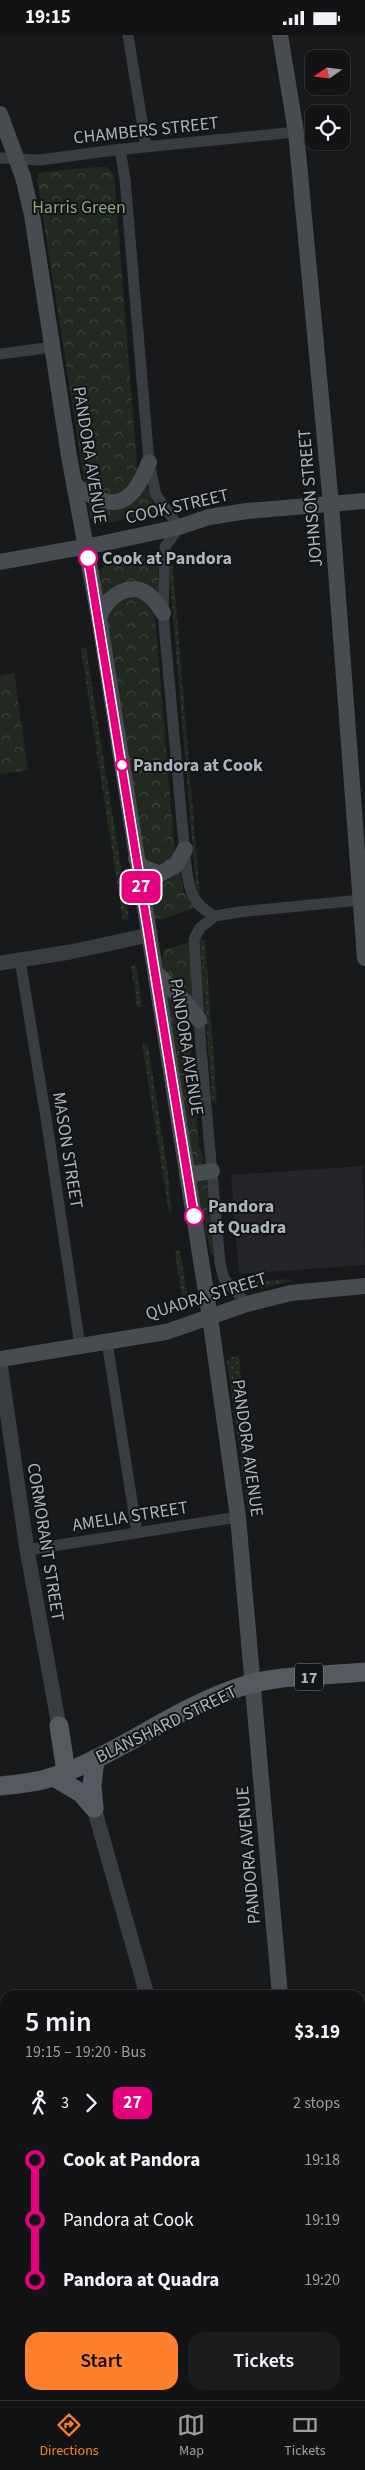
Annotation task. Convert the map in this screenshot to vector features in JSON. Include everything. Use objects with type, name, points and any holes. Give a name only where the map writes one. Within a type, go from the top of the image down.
[{"type":"main road","name":"JOHNSON STREET","points":[[280,35],[296,131],[331,504],[363,900],[365,959]]},
{"type":"main road","name":"PANDORA AVENUE","points":[[0,114],[17,160],[32,215],[74,484],[99,618],[210,1317],[238,1517],[280,1990]]},
{"type":"main road","points":[[74,484],[90,497],[101,502],[113,503],[124,499],[138,486],[149,462]]},
{"type":"main road","name":"COOK STREET","points":[[0,562],[86,547],[179,527],[209,517],[247,511],[365,501]]},
{"type":"main road","points":[[99,618],[103,606],[111,597],[120,592],[131,591],[143,591],[152,597],[163,613]]},
{"type":"main road","points":[[136,859],[142,867],[160,874],[176,865],[185,849]]},
{"type":"main road","points":[[156,973],[185,1002],[199,1020]]},
{"type":"main road","points":[[187,1175],[212,1171]]},
{"type":"main road","name":"QUADRA STREET","points":[[0,1359],[166,1332],[247,1304],[291,1293],[365,1286]]},
{"type":"main road","name":"BLANSHARD STREET","points":[[0,1786],[60,1775],[204,1701],[237,1687],[253,1683],[365,1672]]},
{"type":"main road","points":[[59,1726],[66,1731],[89,1761],[94,1808]]},
{"type":"main road","points":[[59,1726],[60,1775],[81,1793],[94,1808]]},
{"type":"street","points":[[128,35],[146,146]]},
{"type":"street","name":"CHAMBERS STREET","points":[[0,159],[40,161],[120,149],[296,131]]},
{"type":"street","points":[[120,149],[125,179],[149,462],[156,495],[179,527],[165,547],[163,613],[191,895],[196,903],[216,916],[363,900]]},
{"type":"street","points":[[0,354],[53,347]]},
{"type":"street","name":"PANDORA AVENUE","points":[[216,916],[200,928],[194,939],[199,1020],[220,1263],[224,1279],[247,1304]]},
{"type":"street","points":[[0,963],[149,935]]},
{"type":"street","name":"MASON STREET","points":[[20,960],[80,1346]]},
{"type":"street","points":[[107,1342],[137,1533]]},
{"type":"street","name":"CORMORANT STREET","points":[[0,1363],[27,1550],[59,1726]]},
{"type":"street","name":"AMELIA STREET","points":[[27,1550],[238,1517]]},
{"type":"street","points":[[94,1808],[146,1990]]},
{"type":"shaded area","points":[[363,1166],[365,1265],[239,1274],[231,1175]]},
{"type":"green space","name":"Harris Green","points":[[107,167],[114,175],[137,465],[137,473],[123,493],[106,496],[87,484],[84,479],[37,179],[38,174],[43,172]]},
{"type":"green space","points":[[148,486],[155,512],[100,525],[90,519],[89,502]]},
{"type":"green space","points":[[154,552],[158,554],[158,593],[116,587],[103,596],[98,571],[106,565]]},
{"type":"green space","points":[[172,556],[200,897],[196,886],[168,557]]},
{"type":"green space","points":[[124,597],[143,601],[150,607],[155,617],[175,853],[174,857],[162,868],[147,860],[145,856],[106,620],[108,611]]},
{"type":"green space","points":[[86,648],[129,918],[123,921],[81,649]]},
{"type":"green space","points":[[14,673],[28,770],[0,774],[0,676]]},
{"type":"green space","points":[[180,870],[184,892],[195,908],[162,919],[155,919],[152,916],[146,877]]},
{"type":"green space","points":[[200,939],[205,940],[217,1101],[212,1101]]},
{"type":"green space","points":[[189,942],[192,999],[169,977],[162,964],[165,950]]},
{"type":"green space","points":[[136,965],[142,1007],[137,1005],[131,966]]},
{"type":"green space","points":[[167,992],[184,1012],[188,1021],[199,1147],[205,1159],[201,1166],[194,1167],[165,1005]]},
{"type":"green space","points":[[142,1043],[148,1045],[167,1166],[172,1212],[169,1213]]},
{"type":"green space","points":[[197,1180],[207,1181],[214,1255],[211,1255],[195,1184]]},
{"type":"green space","points":[[180,1250],[188,1298],[182,1299],[175,1251]]},
{"type":"green space","points":[[291,1279],[291,1281],[255,1289],[240,1287],[250,1282]]},
{"type":"green space","points":[[239,1356],[252,1509],[248,1509],[227,1361],[231,1357]]},
{"type":"bus line","name":"27","points":[[88,558],[194,1216]]},
{"type":"place","name":"Cook at Pandora","points":[[88,558]]},
{"type":"place","name":"Pandora at Cook","points":[[122,765]]},
{"type":"place","name":"Pandora at Quadra","points":[[194,1216]]}]
